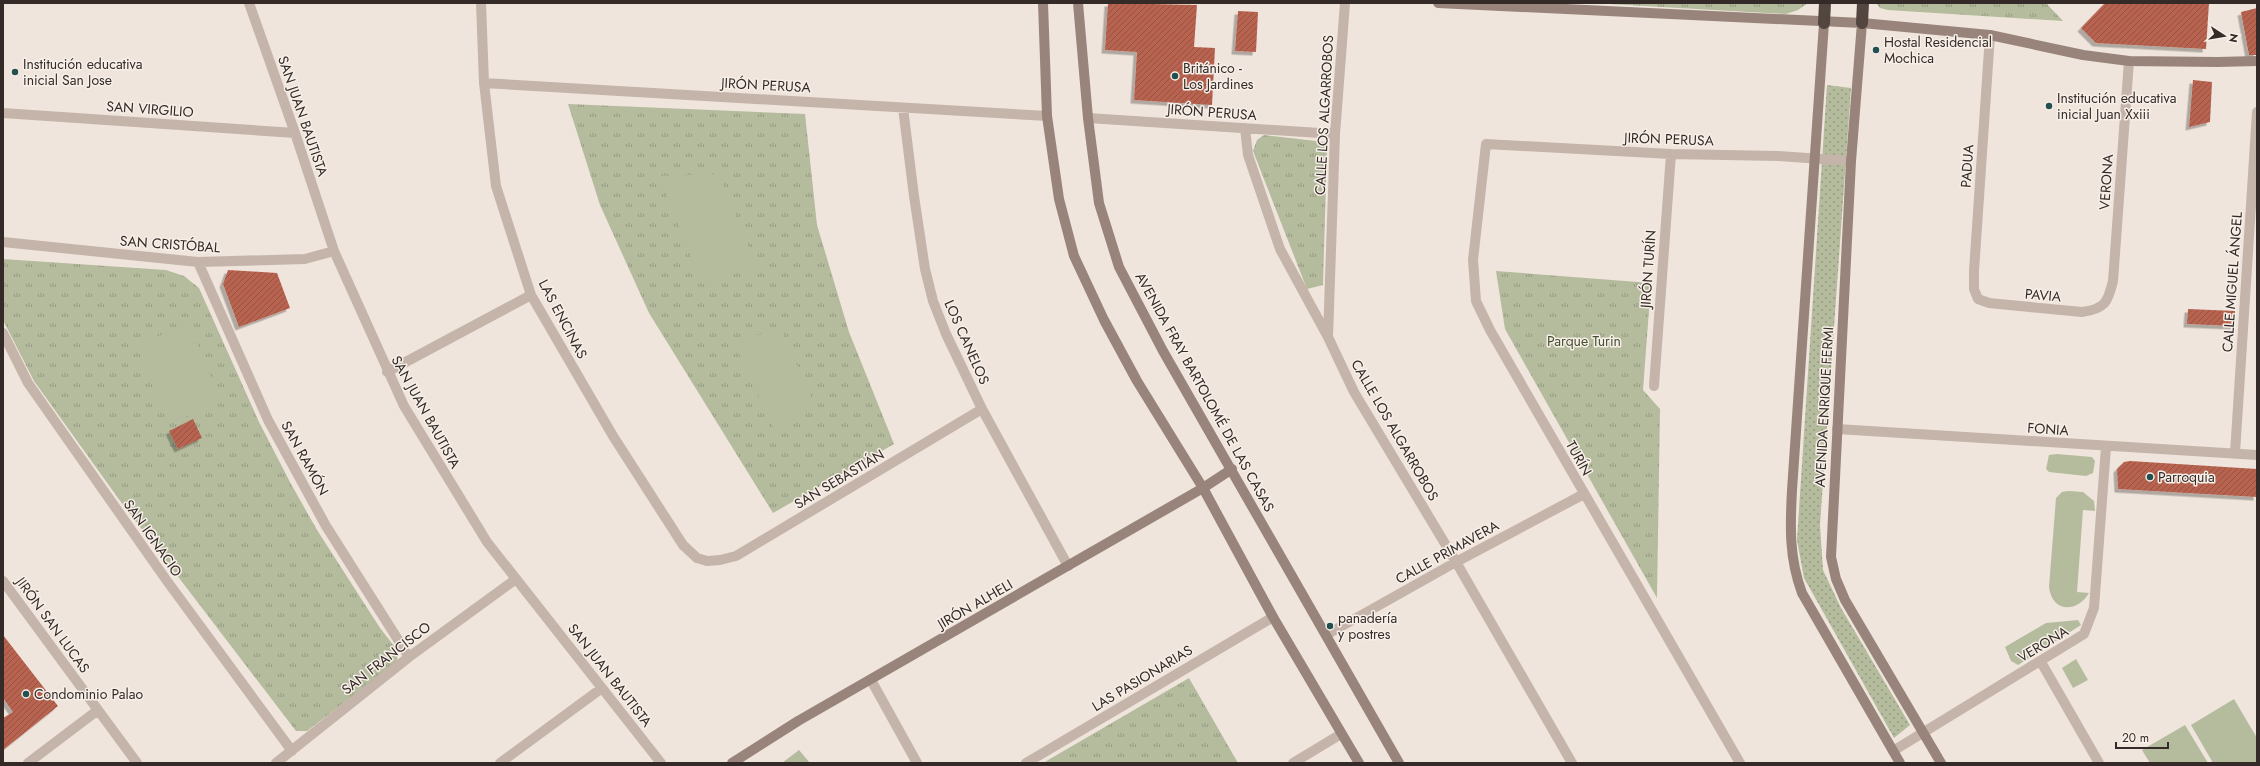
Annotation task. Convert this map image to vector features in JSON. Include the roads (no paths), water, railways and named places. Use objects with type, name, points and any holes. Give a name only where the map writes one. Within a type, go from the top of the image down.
[{"type":"highway","points":[[1824,23],[1825,3]]},
{"type":"highway","points":[[1862,23],[1863,3]]},
{"type":"street","name":"SAN JUAN BAUTISTA","points":[[249,3],[295,133],[334,251],[387,372],[404,406],[460,501],[487,542],[661,763]]},
{"type":"street","name":"LAS ENCINAS","points":[[481,3],[484,83],[496,186],[531,295],[613,436],[669,525],[683,545],[697,558],[707,561]]},
{"type":"street","points":[[1043,3],[1047,116],[1059,199],[1074,256],[1104,320],[1136,381],[1203,488],[1272,617],[1359,763]]},
{"type":"street","name":"AVENIDA FRAY BARTOLOMÉ DE LAS CASAS","points":[[1078,3],[1088,118],[1099,203],[1119,267],[1163,351],[1232,469],[1399,763]]},
{"type":"street","name":"CALLE LOS ALGARROBOS","points":[[1345,3],[1335,134],[1328,337],[1354,392],[1456,562],[1572,763]]},
{"type":"street","points":[[1438,3],[1824,23],[1862,23],[1990,35],[2083,55],[2129,61],[2257,61]]},
{"type":"street","name":"AVENIDA ENRIQUE FERMI","points":[[1824,23],[1792,490],[1790,531],[1794,571],[1802,592],[1900,763]]},
{"type":"street","name":"AVENIDA ENRIQUE FERMI","points":[[1862,23],[1851,161],[1831,557],[1836,579],[1845,600],[1941,763]]},
{"type":"street","name":"PADUA","points":[[1978,299],[1974,289],[1974,271],[1990,35]]},
{"type":"street","name":"VERONA","points":[[2105,304],[2113,281],[2129,61]]},
{"type":"street","name":"JIRÓN PERUSA","points":[[484,83],[1047,116]]},
{"type":"street","name":"LOS CANELOS","points":[[903,108],[915,203],[933,301],[946,334],[982,409],[1068,566]]},
{"type":"street","name":"CALLE MIGUEL ÁNGEL","points":[[2235,453],[2257,112]]},
{"type":"street","name":"SAN VIRGILIO","points":[[3,113],[295,133]]},
{"type":"street","name":"JIRÓN PERUSA","points":[[1088,118],[1335,134]]},
{"type":"street","points":[[1245,128],[1248,155],[1280,249],[1328,337]]},
{"type":"street","name":"JIRÓN PERUSA","points":[[1486,144],[1671,154],[1778,156],[1851,161]]},
{"type":"street","name":"TURÍN","points":[[1486,144],[1473,260],[1476,301],[1490,330],[1740,763]]},
{"type":"street","name":"JIRÓN TURÍN","points":[[1654,386],[1671,154]]},
{"type":"street","name":"SAN CRISTÓBAL","points":[[3,242],[198,262],[305,259],[334,251]]},
{"type":"street","name":"SAN RAMÓN","points":[[198,262],[268,420],[326,526],[409,657]]},
{"type":"street","points":[[387,372],[531,295]]},
{"type":"street","name":"PAVIA","points":[[1978,299],[1989,304],[2082,312],[2095,310],[2105,304]]},
{"type":"street","name":"SAN IGNACIO","points":[[3,333],[28,383],[167,581],[292,751]]},
{"type":"street","name":"SAN SEBASTIÁN","points":[[707,561],[720,560],[736,556],[982,409]]},
{"type":"street","name":"FONIA","points":[[1837,429],[2257,454]]},
{"type":"street","name":"VERONA","points":[[1893,751],[2080,638],[2090,623],[2094,608],[2106,446]]},
{"type":"street","name":"JIRÓN ALHELI","points":[[732,763],[798,721],[1203,488],[1232,469]]},
{"type":"street","name":"CALLE PRIMAVERA","points":[[1326,635],[1456,562],[1584,494]]},
{"type":"street","name":"SAN FRANCISCO","points":[[276,763],[409,657],[516,579]]},
{"type":"street","name":"JIRÓN SAN LUCAS","points":[[3,581],[137,763]]},
{"type":"street","name":"LAS PASIONARIAS","points":[[1026,763],[1272,617]]},
{"type":"street","points":[[2041,662],[2099,763]]},
{"type":"street","points":[[871,680],[917,763]]},
{"type":"street","points":[[500,763],[602,688]]},
{"type":"street","points":[[28,763],[98,710]]},
{"type":"street","points":[[1293,763],[1341,734]]},
{"type":"place","name":"Hostal Residencial Mochica","points":[[1876,50]]},
{"type":"place","name":"Institución educativa inicial San Jose","points":[[15,72]]},
{"type":"place","name":"Británico - Los Jardines","points":[[1175,76]]},
{"type":"place","name":"Institución educativa inicial Juan Xxiii","points":[[2049,106]]},
{"type":"place","name":"Parroquia","points":[[2150,477]]},
{"type":"place","name":"panadería y postres","points":[[1330,626]]},
{"type":"place","name":"Condominio Palao","points":[[26,694]]},
{"type":"park label","name":"Parque Turin","points":[[1584,341]]}]
